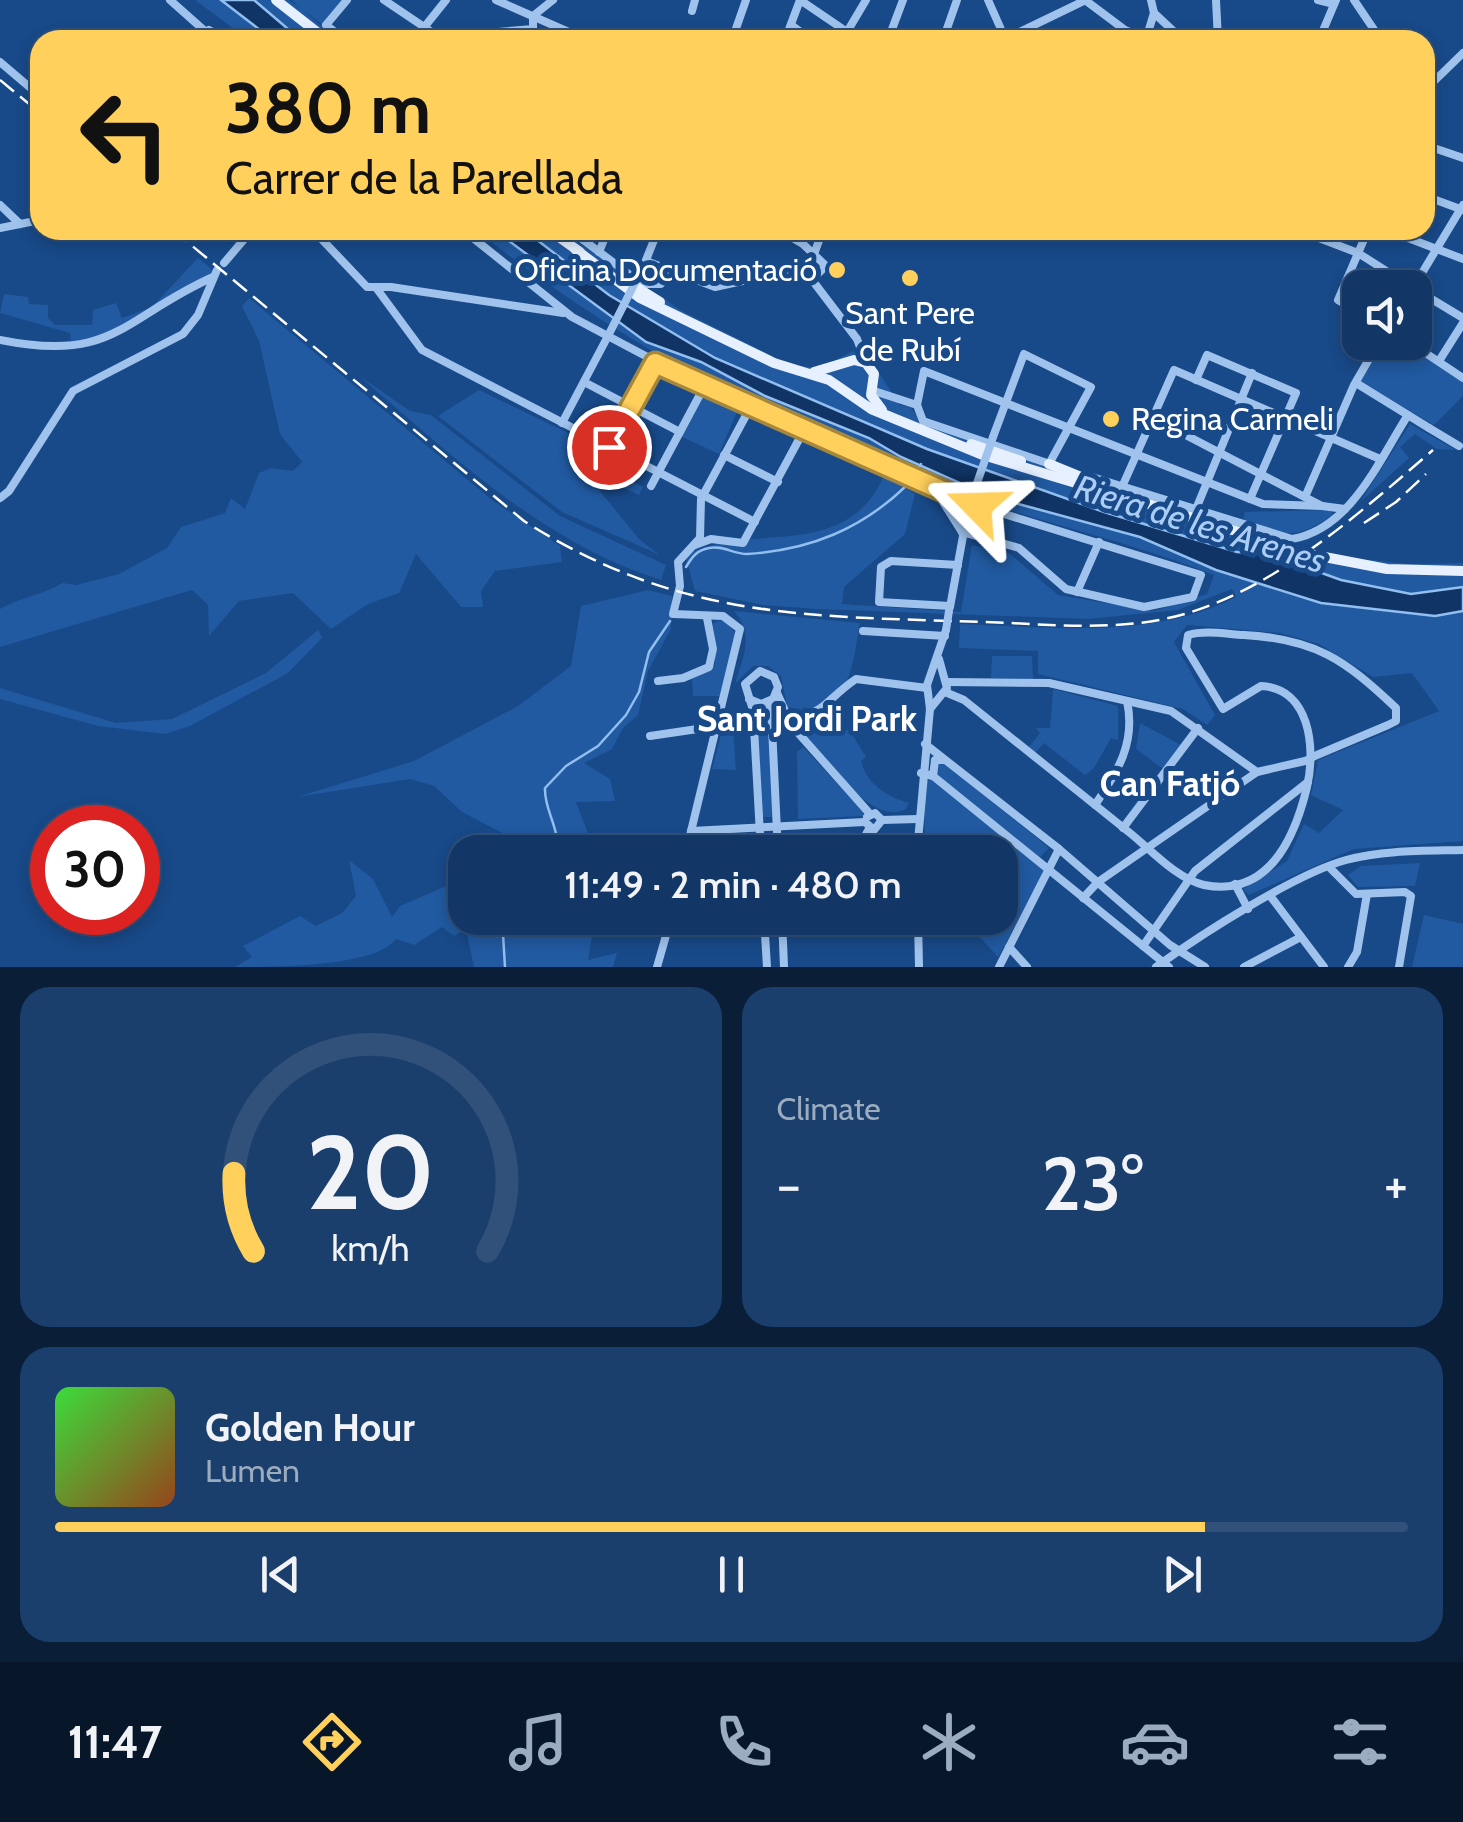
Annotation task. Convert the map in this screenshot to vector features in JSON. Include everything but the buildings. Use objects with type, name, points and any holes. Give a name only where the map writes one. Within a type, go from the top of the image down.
[{"type":"main road","points":[[276,0],[314,30]]},
{"type":"main road","points":[[563,240],[640,298],[703,330],[838,386],[850,397],[886,414],[1089,487],[1294,550]]},
{"type":"main road","points":[[803,373],[854,363]]},
{"type":"main road","points":[[854,363],[872,384],[876,404],[886,414]]},
{"type":"main road","points":[[838,386],[854,363]]},
{"type":"main road","points":[[850,397],[872,384]]},
{"type":"main road","points":[[1049,464],[1135,500]]},
{"type":"main road","points":[[1308,554],[1387,570],[1463,570]]},
{"type":"street","points":[[170,0],[205,30]]},
{"type":"street","points":[[332,30],[326,25],[347,0]]},
{"type":"street","points":[[384,0],[424,29],[446,0]]},
{"type":"street","points":[[496,0],[564,30]]},
{"type":"street","points":[[533,16],[553,0]]},
{"type":"street","points":[[692,11],[696,0]]},
{"type":"street","points":[[736,30],[746,0]]},
{"type":"street","points":[[789,30],[800,0],[844,30]]},
{"type":"street","points":[[848,30],[866,0]]},
{"type":"street","points":[[892,30],[903,0]]},
{"type":"street","points":[[988,0],[1001,30]]},
{"type":"street","points":[[1055,0],[1061,12]]},
{"type":"street","points":[[1022,30],[1086,0],[1124,30]]},
{"type":"street","points":[[1149,30],[1154,12],[1151,0]]},
{"type":"street","points":[[1216,0],[1218,30]]},
{"type":"street","points":[[1318,0],[1335,2],[1322,30]]},
{"type":"street","points":[[1354,0],[1374,30]]},
{"type":"street","points":[[947,30],[959,2]]},
{"type":"street","points":[[1154,12],[1173,30]]},
{"type":"street","points":[[523,30],[533,29],[533,16]]},
{"type":"street","points":[[201,26],[208,30]]},
{"type":"street","points":[[790,26],[796,30]]},
{"type":"street","points":[[1435,81],[1463,54]]},
{"type":"street","points":[[0,62],[30,88]]},
{"type":"street","points":[[1435,149],[1462,158],[1463,145]]},
{"type":"street","points":[[1424,270],[1462,208],[1435,199]]},
{"type":"street","points":[[0,205],[20,224]]},
{"type":"street","points":[[0,228],[30,222]]},
{"type":"street","points":[[0,498],[9,492],[73,391],[183,334],[198,315],[218,270],[244,240]]},
{"type":"street","points":[[324,240],[361,283],[377,289],[391,286],[546,308],[572,317],[704,387],[933,488],[985,509],[1200,575],[1193,598],[1173,604],[1135,606],[1059,585],[1019,548],[962,532],[933,488]]},
{"type":"street","points":[[476,240],[572,317]]},
{"type":"street","points":[[584,240],[642,284],[661,284],[669,271]]},
{"type":"street","points":[[600,252],[604,240]]},
{"type":"street","points":[[562,423],[654,240]]},
{"type":"street","points":[[794,240],[826,266],[813,278]]},
{"type":"street","points":[[814,254],[819,240]]},
{"type":"street","points":[[1330,240],[1385,270]]},
{"type":"street","points":[[1351,270],[1364,240]]},
{"type":"street","points":[[1413,240],[1463,258]]},
{"type":"street","points":[[645,263],[715,287],[802,268],[863,349],[854,363]]},
{"type":"street","points":[[0,340],[47,347],[92,345],[122,332],[218,270]]},
{"type":"street","points":[[377,289],[422,350],[755,522]]},
{"type":"street","points":[[546,308],[550,301],[547,296]]},
{"type":"street","points":[[1432,300],[1463,321],[1440,362]]},
{"type":"street","points":[[917,835],[930,709],[928,690],[945,633],[962,532],[1024,354],[1092,387],[1049,464]]},
{"type":"street","points":[[1196,380],[1207,355],[1296,393],[1250,499]]},
{"type":"street","points":[[1432,357],[1463,378]]},
{"type":"street","points":[[1305,497],[1369,360]]},
{"type":"street","points":[[609,447],[655,363]]},
{"type":"street","points":[[1122,487],[1174,370],[1380,459]]},
{"type":"street","points":[[1349,507],[1250,499],[924,371],[917,405],[924,420],[1049,464],[1292,539],[1303,537],[1349,507],[1408,415]]},
{"type":"street","points":[[1196,508],[1252,374]]},
{"type":"street","points":[[584,382],[680,432]]},
{"type":"street","points":[[1356,383],[1461,447]]},
{"type":"street","points":[[872,384],[901,403],[917,405]]},
{"type":"street","points":[[651,486],[704,387]]},
{"type":"street","points":[[690,835],[740,629],[729,617],[673,614],[678,562],[701,533],[698,522],[703,496],[750,408]]},
{"type":"street","points":[[1153,418],[1322,506]]},
{"type":"street","points":[[693,547],[722,540],[743,543],[804,432]]},
{"type":"street","points":[[724,456],[778,482]]},
{"type":"street","points":[[950,514],[962,515],[968,510]]},
{"type":"street","points":[[698,522],[722,540]]},
{"type":"street","points":[[1078,592],[1098,542]]},
{"type":"street","points":[[950,608],[879,602],[881,566],[891,561],[958,565]]},
{"type":"street","points":[[658,681],[683,678],[709,668],[712,642],[706,618]]},
{"type":"street","points":[[863,631],[945,633]]},
{"type":"street","points":[[930,678],[964,700],[1123,828],[1150,849],[1189,879],[1202,884],[1235,884],[1284,855],[1308,782],[1310,759],[1309,736],[1298,705],[1281,688],[1260,686],[1229,710],[1218,704],[1186,648],[1187,638],[1195,633],[1262,636],[1313,646],[1354,669],[1396,708],[1396,721],[1310,759],[1257,772],[1150,849],[1098,882],[1083,898]]},
{"type":"street","points":[[930,709],[944,686],[938,659]]},
{"type":"street","points":[[759,835],[747,679],[760,671],[774,678],[792,726],[868,822],[879,829],[882,820]]},
{"type":"street","points":[[724,696],[748,697],[797,716],[822,710],[856,679],[928,690],[944,686],[1052,684],[1171,711],[1257,772]]},
{"type":"street","points":[[777,692],[769,704],[777,835]]},
{"type":"street","points":[[1095,805],[1126,752],[1132,722],[1127,702]]},
{"type":"street","points":[[792,726],[797,716]]},
{"type":"street","points":[[650,736],[718,726]]},
{"type":"street","points":[[1123,828],[1198,728]]},
{"type":"street","points":[[925,744],[1059,849],[1155,932],[1205,967]]},
{"type":"street","points":[[933,776],[935,760],[944,760]]},
{"type":"street","points":[[921,772],[933,776],[1162,965],[1248,910],[1329,867],[1379,854],[1463,850]]},
{"type":"street","points":[[1143,946],[1189,879],[1308,782]]},
{"type":"street","points":[[896,819],[909,812],[919,797]]},
{"type":"street","points":[[896,819],[917,835]]},
{"type":"street","points":[[691,831],[918,819]]},
{"type":"street","points":[[863,835],[868,822]]},
{"type":"street","points":[[999,967],[1059,849]]},
{"type":"street","points":[[1329,867],[1348,890],[1366,894],[1406,892],[1412,896],[1400,967]]},
{"type":"street","points":[[1235,884],[1248,910]]},
{"type":"street","points":[[1348,967],[1357,952],[1366,894]]},
{"type":"street","points":[[1271,898],[1324,967]]},
{"type":"street","points":[[657,967],[666,935]]},
{"type":"street","points":[[764,935],[766,967]]},
{"type":"street","points":[[783,935],[784,967]]},
{"type":"street","points":[[918,935],[919,967]]},
{"type":"street","points":[[1244,967],[1301,937]]},
{"type":"street","points":[[1008,947],[1027,967]]},
{"type":"shaded area","points":[[195,0],[221,0],[260,30],[236,30]]},
{"type":"shaded area","points":[[221,0],[254,0],[289,30],[260,30]]},
{"type":"shaded area","points":[[254,0],[289,0],[300,8],[292,0],[350,0],[328,29],[301,8],[326,30],[289,30]]},
{"type":"shaded area","points":[[489,240],[508,240],[646,342],[701,362],[765,396],[869,438],[901,457],[989,496],[1140,537],[1216,570],[1321,603],[1435,616],[1463,611],[1463,841],[1354,849],[1249,895],[1243,889],[1287,861],[1304,824],[1319,833],[1343,810],[1311,795],[1318,760],[1439,711],[1412,673],[1373,677],[1319,644],[1280,633],[1187,625],[1174,642],[1215,715],[1207,725],[1183,709],[1038,674],[1038,651],[959,648],[960,624],[1066,628],[1136,625],[1204,611],[1236,597],[1232,589],[1178,610],[1088,619],[817,609],[763,605],[695,591],[685,555],[711,545],[822,530],[846,520],[867,503],[884,476],[915,494],[905,534],[844,587],[842,604],[961,612],[972,545],[1009,553],[1058,595],[1154,611],[1207,594],[1214,575],[961,494],[832,443],[647,348]]},
{"type":"shaded area","points":[[508,240],[537,240],[609,295],[715,358],[927,449],[1104,512],[1237,552],[1272,555],[1341,580],[1411,594],[1463,587],[1463,611],[1435,616],[1321,603],[1216,570],[1140,537],[989,496],[901,457],[869,438],[765,396],[701,362],[646,342]]},
{"type":"shaded area","points":[[537,240],[574,240],[684,312],[791,365],[820,368],[853,351],[870,359],[900,405],[910,407],[921,421],[1316,554],[1409,564],[1463,563],[1463,587],[1411,594],[1341,580],[1272,555],[1237,552],[1104,512],[927,449],[715,358],[609,295]]},
{"type":"shaded area","points":[[198,258],[214,271],[209,277],[95,340],[71,342],[70,333],[0,313],[4,294],[28,297],[29,304],[48,305],[48,318],[55,325],[92,325],[93,310],[116,303],[122,318],[152,307]]},
{"type":"shaded area","points":[[249,298],[492,500],[560,546],[562,562],[495,571],[481,591],[483,607],[461,607],[416,554],[399,593],[368,604],[331,629],[293,593],[239,601],[209,636],[208,605],[192,590],[0,647],[0,609],[63,583],[76,585],[119,574],[167,548],[181,527],[225,513],[231,498],[245,509],[259,473],[271,468],[293,471],[302,462],[280,434],[259,341],[242,306]]},
{"type":"shaded area","points":[[1374,360],[1432,360],[1463,379],[1463,396],[1434,425],[1360,382]]},
{"type":"shaded area","points":[[358,375],[410,411],[431,415],[560,516],[666,565],[661,580],[618,564],[538,520],[463,465]]},
{"type":"shaded area","points":[[479,390],[606,451],[601,465],[643,487],[639,495],[609,481],[599,490],[640,540],[660,555],[562,512],[438,416]]},
{"type":"shaded area","points":[[704,392],[739,407],[719,454],[680,436]]},
{"type":"shaded area","points":[[1410,424],[1456,450],[1437,449],[1415,434],[1400,447],[1409,458],[1360,502]]},
{"type":"shaded area","points":[[1329,510],[1333,514],[1330,517],[1296,533],[1278,532],[1243,519],[1245,512]]},
{"type":"shaded area","points":[[648,590],[672,596],[671,629],[648,671],[638,715],[623,728],[612,749],[584,763],[610,779],[615,801],[576,802],[589,835],[506,835],[462,812],[434,786],[410,779],[297,797],[414,761],[518,706],[571,666],[581,606]]},
{"type":"shaded area","points":[[734,611],[860,623],[852,667],[841,690],[819,707],[802,712],[787,706],[781,676],[768,666],[753,666],[735,684],[746,637]]},
{"type":"shaded area","points":[[726,619],[736,635],[720,696],[693,696],[692,679],[715,664],[713,623]]},
{"type":"shaded area","points":[[318,630],[322,638],[288,673],[190,726],[165,734],[98,726],[0,699],[0,688],[116,723],[172,719],[266,673]]},
{"type":"shaded area","points":[[992,656],[1032,656],[1033,679],[991,678]]},
{"type":"shaded area","points":[[1053,689],[1118,706],[1118,740],[1111,738],[1094,768],[1085,775],[1044,743],[1035,753],[1029,747],[1040,733],[1036,728],[1050,728]]},
{"type":"shaded area","points":[[807,719],[850,731],[866,757],[861,761],[873,783],[909,803],[906,809],[879,809],[864,800],[802,733],[798,724]]},
{"type":"shaded area","points":[[1140,723],[1181,745],[1163,769],[1136,749]]},
{"type":"shaded area","points":[[723,727],[733,727],[736,770],[712,769]]},
{"type":"shaded area","points":[[758,728],[769,728],[773,817],[762,817]]},
{"type":"shaded area","points":[[803,747],[863,811],[863,816],[798,819],[797,752]]},
{"type":"shaded area","points":[[937,763],[946,764],[1049,848],[1040,857],[1018,840],[1018,835],[1012,835],[934,772]]},
{"type":"shaded area","points":[[933,776],[1006,835],[925,835],[924,785]]},
{"type":"shaded area","points":[[1018,845],[1047,868],[1018,921]]},
{"type":"shaded area","points":[[349,860],[373,879],[392,917],[400,906],[448,885],[448,932],[442,927],[414,945],[396,939],[385,948],[347,960],[235,967],[252,957],[243,946],[300,916],[316,926],[342,913],[356,896]]},
{"type":"shaded area","points":[[1420,863],[1415,886],[1358,887],[1348,875],[1361,866]]},
{"type":"shaded area","points":[[1424,915],[1463,924],[1463,967],[1412,967]]},
{"type":"shaded area","points":[[467,935],[592,935],[588,960],[617,953],[613,967],[474,967]]},
{"type":"shaded area","points":[[978,935],[1010,935],[998,957]]},
{"type":"waterway","points":[[914,475],[921,464]]},
{"type":"waterway","points":[[686,567],[695,554],[709,548],[747,554],[813,542],[872,514],[907,485]]},
{"type":"waterway","points":[[556,835],[545,788],[566,766],[598,746],[626,715],[639,692],[649,652],[670,621]]},
{"type":"waterway","points":[[503,935],[505,967]]},
{"type":"railway","points":[[0,80],[30,105]]},
{"type":"railway","points":[[185,240],[524,521],[581,554],[636,578],[746,606],[859,618],[1061,625],[1163,619],[1222,600],[1287,565],[1349,521],[1433,450]]},
{"type":"railway","points":[[1364,523],[1396,502],[1426,474]]},
{"type":"place","name":"Oficina Documentació","points":[[837,270]]},
{"type":"place","name":"Sant Pere de Rubí","points":[[910,278]]},
{"type":"place","name":"Regina Carmeli","points":[[1111,419]]},
{"type":"district","name":"Sant Jordi Park","points":[[807,719]]},
{"type":"district","name":"Can Fatjó","points":[[1170,784]]},
{"type":"route","points":[[609,447],[655,363],[977,506]]},
{"type":"water label","name":"Riera de les Arenes","points":[[1200,524]]}]
